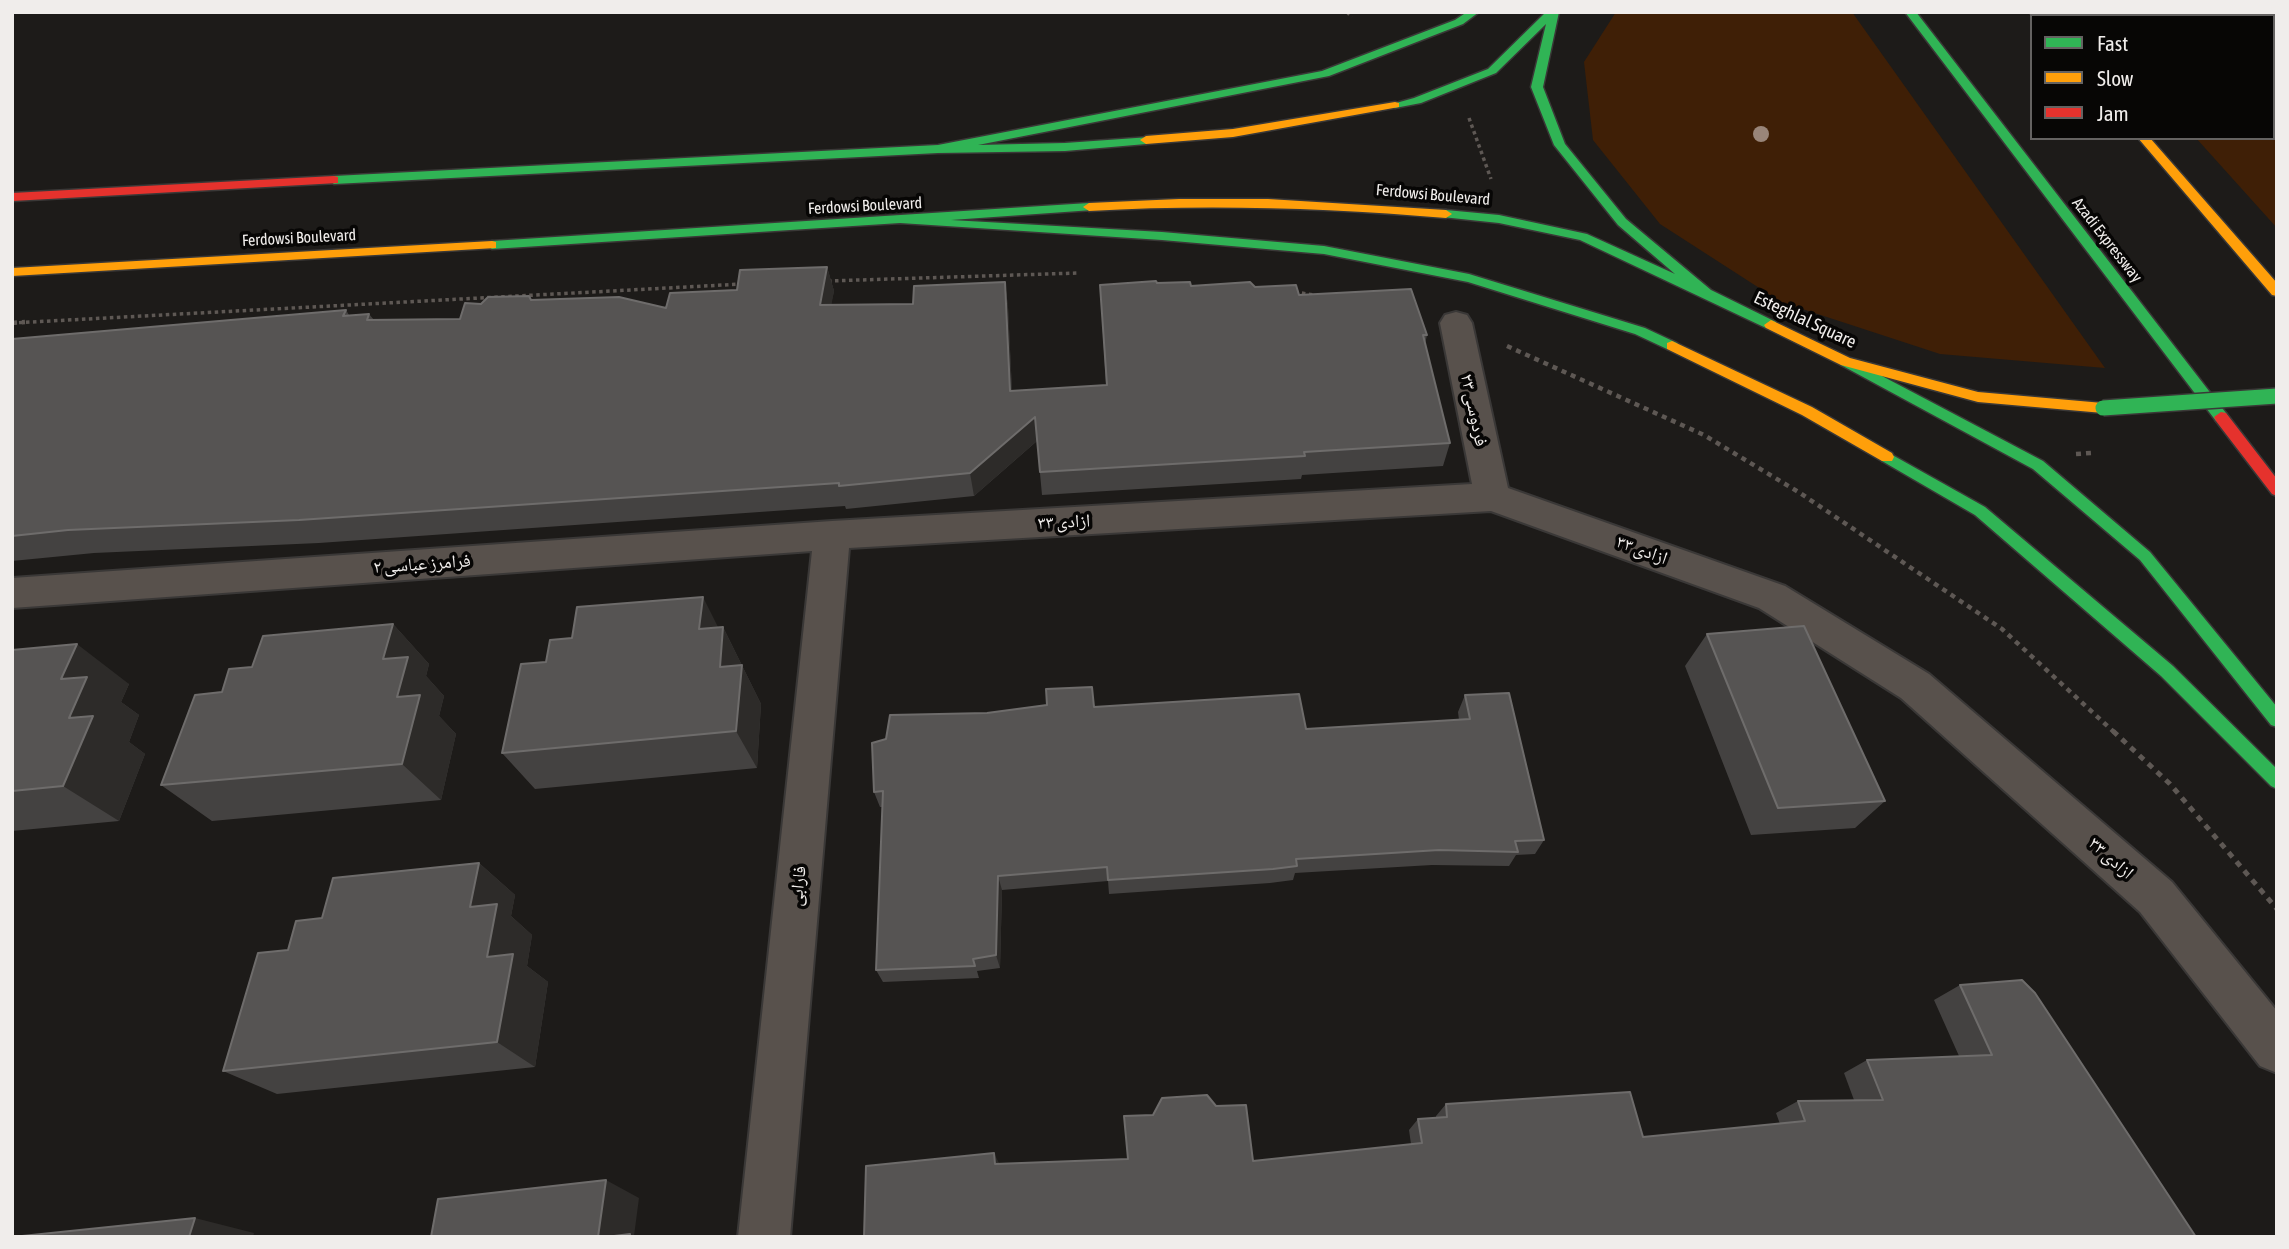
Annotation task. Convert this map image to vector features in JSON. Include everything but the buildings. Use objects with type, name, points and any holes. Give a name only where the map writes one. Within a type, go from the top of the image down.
[{"type":"main road","points":[[938,149],[1325,74],[1459,22],[1474,12]]},
{"type":"main road","points":[[12,197],[938,149],[1065,147],[1233,133],[1418,102],[1492,71],[1553,12]]},
{"type":"main road","name":"Esteghlal Square","points":[[1553,12],[1537,88],[1560,145],[1622,222],[1706,293],[1846,362],[1978,397],[2103,408],[2277,396]]},
{"type":"main road","name":"Azadi Expressway","points":[[1910,12],[2277,490]]},
{"type":"main road","points":[[2146,140],[2277,292]]},
{"type":"main road","name":"Ferdowsi Boulevard","points":[[12,272],[905,221],[1178,201],[1367,207],[1499,219],[1583,237],[1706,293]]},
{"type":"main road","points":[[905,221],[1162,236],[1324,250],[1469,278],[1640,331],[1807,411],[1980,511],[2167,671],[2277,781]]},
{"type":"main road","points":[[1846,362],[2038,465],[2145,556],[2277,720]]},
{"type":"street","name":"فردوسی ۲۳","points":[[1457,323],[1492,498]]},
{"type":"street","name":"ازادی ۳۳","points":[[832,535],[1492,498],[1772,597],[1914,686],[2156,897],[2277,1049]]},
{"type":"street","name":"فرامرز عباسی ۲","points":[[12,593],[832,535]]},
{"type":"street","name":"فارابی","points":[[764,1237],[832,535]]},
{"type":"path","points":[[1347,12],[1352,17]]},
{"type":"path","points":[[1468,117],[1494,188]]},
{"type":"path","points":[[820,282],[1084,273]]},
{"type":"path","points":[[12,323],[750,284]]},
{"type":"path","points":[[1287,291],[1327,297]]},
{"type":"path","points":[[1457,323],[1704,435],[1800,494],[2002,629],[2170,784],[2277,909]]},
{"type":"shaded area","points":[[1616,12],[1852,12],[2105,368],[1940,354],[1781,302],[1660,224],[1593,140],[1584,62]]},
{"type":"shaded area","points":[[2083,12],[2277,12],[2277,228],[2198,140],[2275,140],[2275,14]]},
{"type":"traffic: fast","points":[[938,149],[1325,74],[1459,22],[1474,12]]},
{"type":"traffic: fast","points":[[1395,105],[1417,101],[1492,71],[1552,12]]},
{"type":"traffic: fast","points":[[1554,12],[1537,87],[1560,145],[1622,222],[1706,293],[1771,325]]},
{"type":"traffic: fast","points":[[1910,12],[2221,417]]},
{"type":"traffic: fast","points":[[334,180],[938,149],[1065,147],[1146,140]]},
{"type":"traffic: fast","points":[[492,245],[1089,207]]},
{"type":"traffic: fast","points":[[1446,214],[1499,219],[1583,237],[1706,293]]},
{"type":"traffic: fast","points":[[905,221],[1162,236],[1324,250],[1469,278],[1640,331],[1672,346]]},
{"type":"traffic: fast","points":[[1846,362],[2038,465],[2145,556],[2277,720]]},
{"type":"traffic: fast","points":[[2103,408],[2277,396]]},
{"type":"traffic: fast","points":[[1887,457],[1980,511],[2167,671],[2277,781]]},
{"type":"traffic: slow","points":[[1146,140],[1233,133],[1395,105]]},
{"type":"traffic: slow","points":[[2146,140],[2277,292]]},
{"type":"traffic: slow","points":[[1089,207],[1268,203],[1446,214]]},
{"type":"traffic: slow","points":[[12,272],[492,245]]},
{"type":"traffic: slow","points":[[1771,325],[1846,362],[1978,397],[2103,408]]},
{"type":"traffic: slow","points":[[1672,346],[1807,411],[1887,457]]},
{"type":"traffic: jam","points":[[12,197],[334,180]]},
{"type":"traffic: jam","points":[[2221,417],[2277,490]]}]
